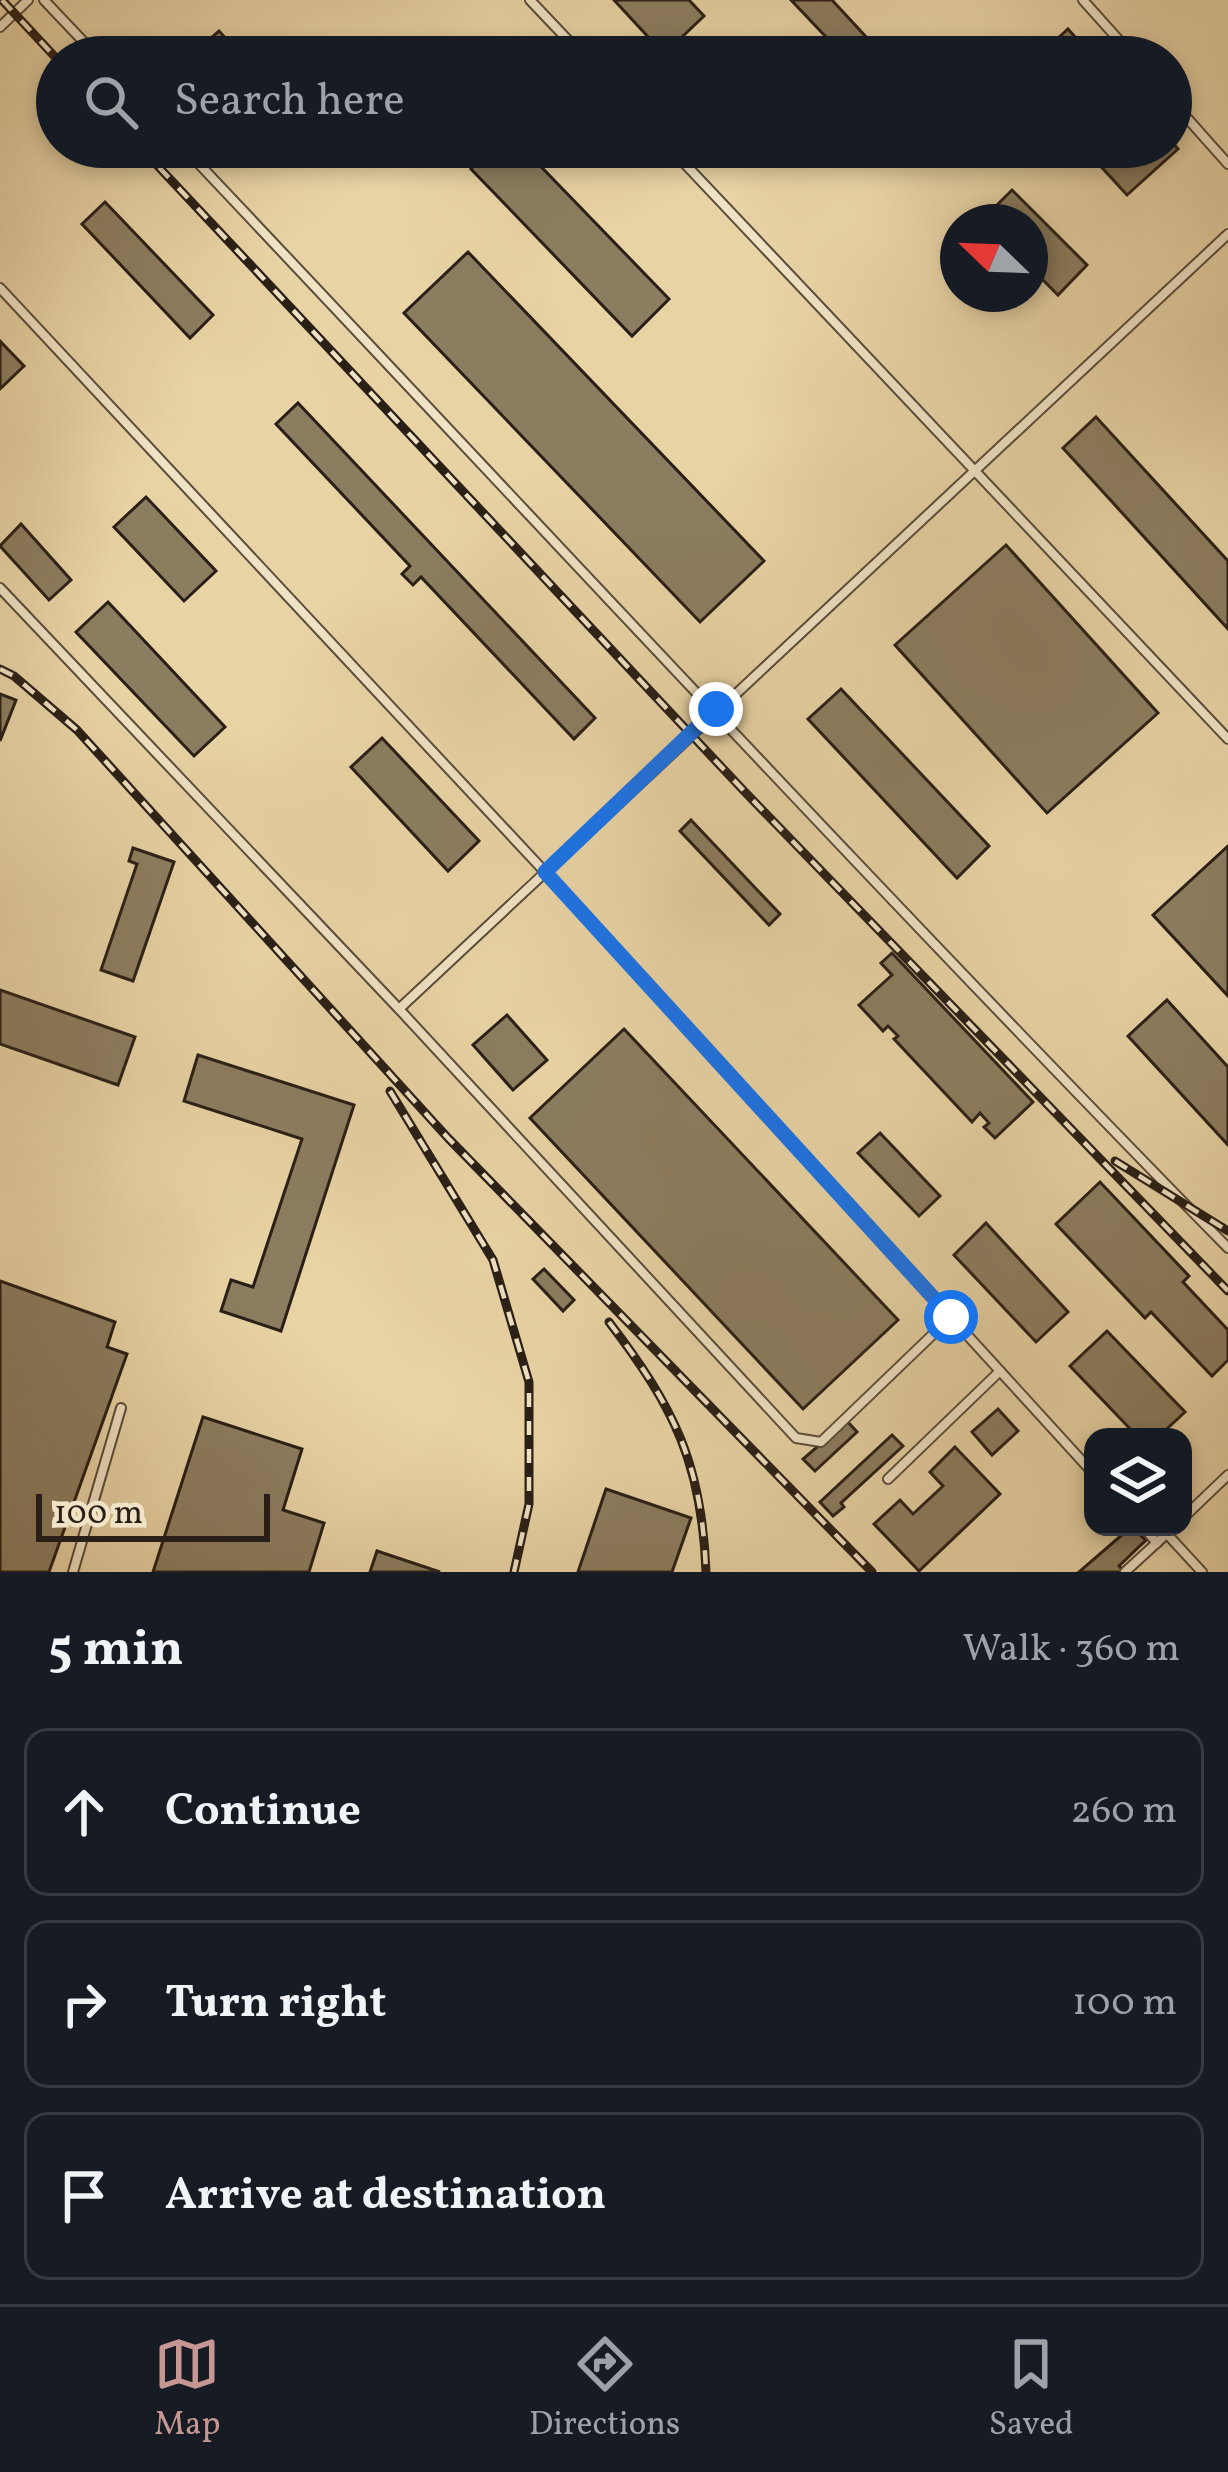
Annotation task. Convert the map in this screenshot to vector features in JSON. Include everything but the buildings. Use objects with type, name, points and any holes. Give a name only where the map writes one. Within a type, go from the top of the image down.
[{"type":"lane","points":[[0,27],[28,0]]},
{"type":"lane","points":[[44,0],[78,36]]},
{"type":"lane","points":[[530,0],[564,36]]},
{"type":"lane","points":[[1083,0],[1115,36]]},
{"type":"lane","points":[[1192,124],[1228,164]]},
{"type":"lane","points":[[203,168],[716,709],[963,978],[1228,1248]]},
{"type":"lane","points":[[689,168],[1228,740]]},
{"type":"lane","points":[[399,1009],[1228,234]]},
{"type":"lane","points":[[0,288],[545,872],[1084,1463]]},
{"type":"lane","points":[[0,588],[796,1438],[821,1442],[951,1317]]},
{"type":"lane","points":[[888,1479],[1000,1371]]},
{"type":"lane","points":[[73,1572],[121,1408]]},
{"type":"lane","points":[[1192,1509],[1228,1475]]},
{"type":"lane","points":[[1151,1536],[1157,1543]]},
{"type":"lane","points":[[1125,1572],[1165,1536]]},
{"type":"lane","points":[[1174,1536],[1202,1572]]},
{"type":"railway","points":[[2,0],[36,36]]},
{"type":"railway","points":[[160,168],[744,791],[1228,1291]]},
{"type":"railway","points":[[0,669],[77,730],[448,1138],[872,1572]]},
{"type":"railway","points":[[390,1091],[493,1260],[529,1382],[529,1504],[514,1572]]},
{"type":"railway","points":[[1115,1161],[1228,1231]]},
{"type":"railway","points":[[609,1322],[651,1382],[680,1438],[698,1499],[706,1572]]},
{"type":"route","points":[[716,709],[545,872],[951,1317]]}]
